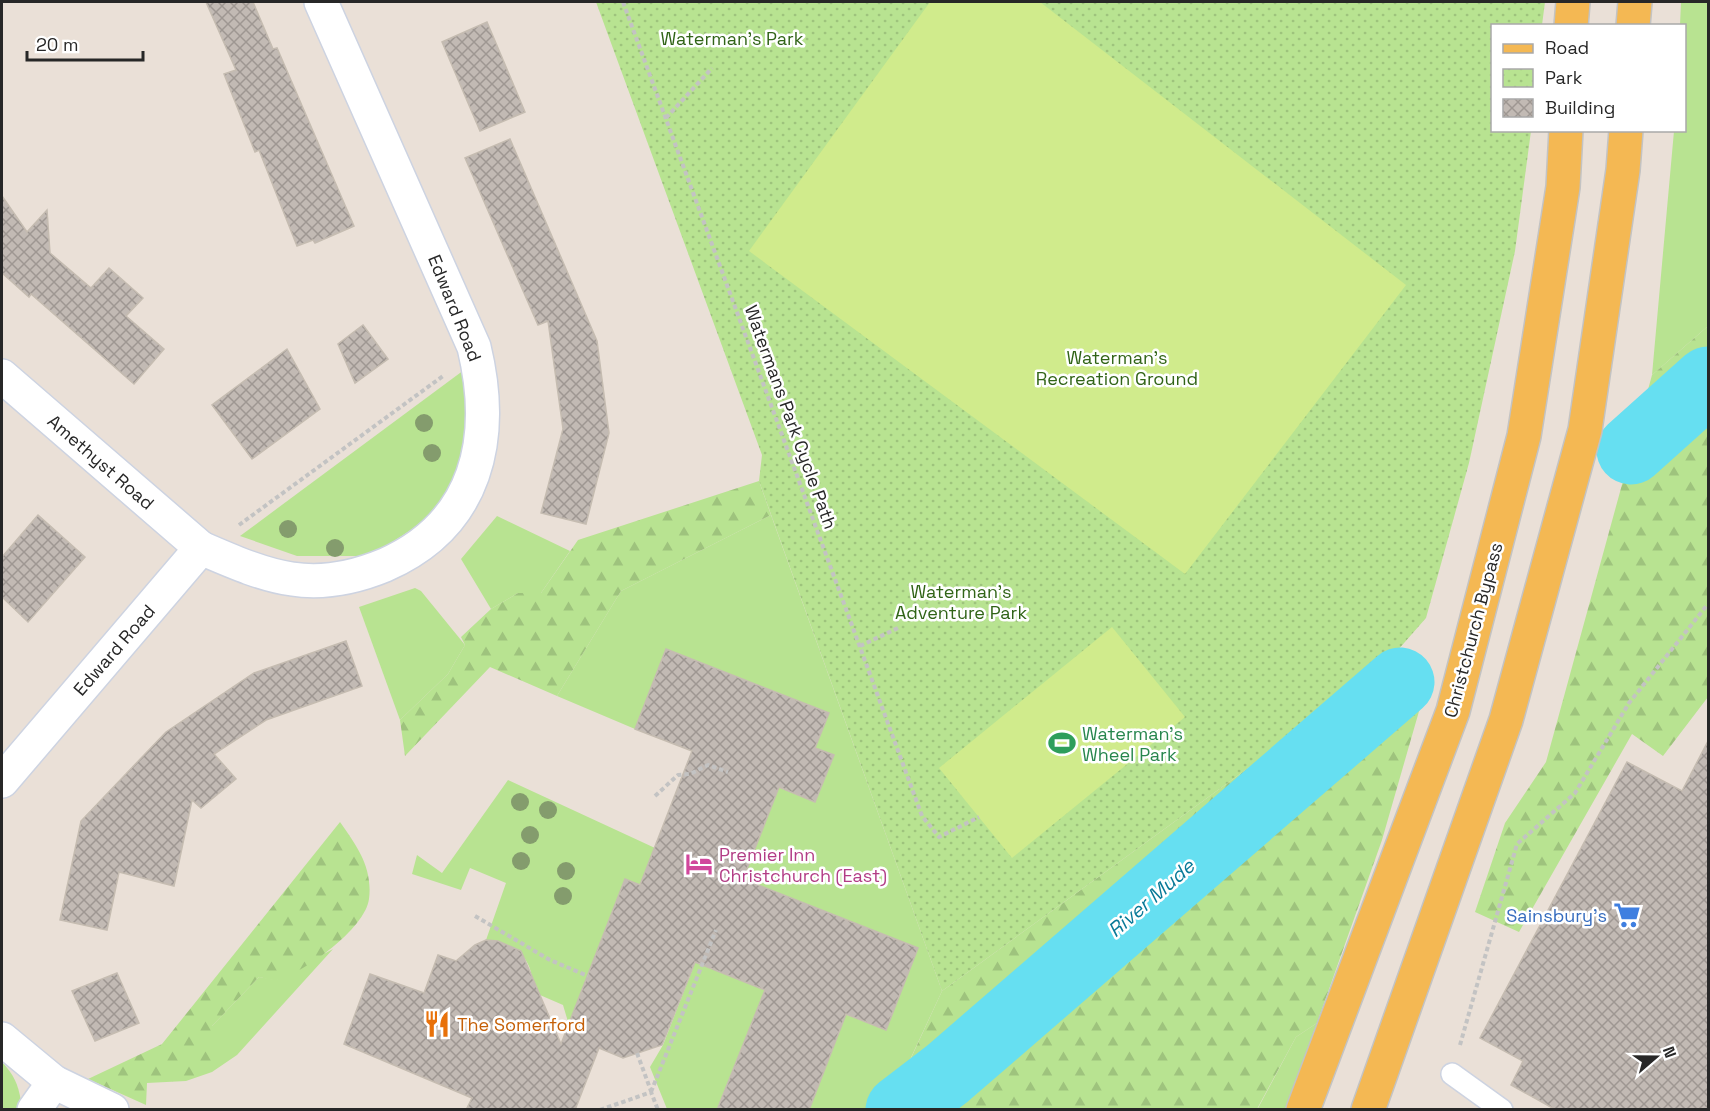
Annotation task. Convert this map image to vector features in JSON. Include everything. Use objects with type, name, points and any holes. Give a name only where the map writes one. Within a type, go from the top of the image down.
[{"type":"main road","points":[[1571,24],[1573,2]]},
{"type":"main road","points":[[1633,24],[1635,2]]},
{"type":"main road","name":"Christchurch Bypass","points":[[1303,1110],[1453,711],[1524,436],[1563,187],[1566,132]]},
{"type":"main road","points":[[1368,1110],[1506,720],[1585,430],[1623,170],[1626,132]]},
{"type":"street","name":"Edward Road","points":[[2,780],[204,548],[292,579],[346,578],[372,571],[402,557],[432,537],[450,519],[466,495],[474,473],[482,435],[484,397],[475,352],[323,2]]},
{"type":"street","name":"Amethyst Road","points":[[2,376],[204,548]]},
{"type":"street","points":[[2,1039],[54,1082],[112,1110]]},
{"type":"street","points":[[34,1110],[54,1082]]},
{"type":"lane","points":[[1452,1074],[1502,1110]]},
{"type":"path","name":"Watermans Park Cycle Path","points":[[623,2],[921,816],[939,837],[980,818]]},
{"type":"path","points":[[666,118],[712,68]]},
{"type":"path","points":[[204,548],[475,352]]},
{"type":"path","points":[[1452,1074],[1517,844],[1575,794],[1629,704],[1708,604]]},
{"type":"path","points":[[860,646],[900,627]]},
{"type":"path","points":[[656,796],[678,775],[690,774],[708,765],[728,772]]},
{"type":"path","points":[[475,916],[550,960],[588,976]]},
{"type":"path","points":[[600,1110],[651,1092],[716,930]]},
{"type":"path","points":[[637,1053],[658,1110]]},
{"type":"green space","name":"Waterman’s Recreation Ground","points":[[596,2],[1545,2],[1542,24],[1491,24],[1491,132],[1531,132],[1515,251],[1469,463],[1426,618],[1376,675],[942,991],[759,481],[762,455]]},
{"type":"green space","points":[[930,2],[1040,2],[1406,285],[1185,574],[749,251]]},
{"type":"green space","points":[[1681,2],[1708,2],[1708,326],[1652,375],[1674,132],[1686,132],[1686,24],[1680,24]]},
{"type":"green space","points":[[1708,326],[1708,697],[1663,756],[1632,734],[1519,932],[1475,912],[1505,823],[1546,762],[1652,375]]},
{"type":"green space","points":[[464,370],[471,392],[462,476],[425,521],[386,546],[360,556],[297,556],[240,536]]},
{"type":"green space","points":[[759,481],[771,515],[621,591],[557,696],[490,667],[405,756],[400,720],[448,674],[465,645],[461,637],[491,609],[518,593],[541,593],[578,540]]},
{"type":"green space","points":[[771,515],[942,991],[887,1109],[809,1109],[829,1008],[886,1030],[728,916],[763,781],[815,802],[834,755],[815,748],[829,713],[666,649],[635,729],[557,696],[621,591]]},
{"type":"green space","points":[[497,516],[570,551],[541,593],[518,593],[491,609],[461,559]]},
{"type":"green space","points":[[415,588],[421,591],[465,645],[448,674],[400,720],[359,607]]},
{"type":"green space","name":"Waterman’s Wheel Park","points":[[1112,627],[1185,717],[1012,858],[939,768]]},
{"type":"green space","points":[[1385,664],[1407,665],[1426,687],[1382,840],[1317,1023],[1296,1037],[1257,1109],[887,1110],[942,991],[1376,675]]},
{"type":"green space","points":[[508,780],[655,848],[640,885],[569,1025],[563,1005],[533,992],[531,971],[522,955],[507,945],[486,940],[506,883],[470,868],[461,890],[412,874],[417,855],[442,873]]},
{"type":"green space","points":[[340,822],[358,849],[366,867],[370,888],[365,911],[346,936],[317,959],[289,975],[277,980],[259,977],[212,1026],[212,1072],[186,1081],[147,1083],[146,1105],[88,1079],[162,1044]]},
{"type":"green space","points":[[709,927],[797,1002],[757,1010],[717,1109],[667,1109],[650,1067],[663,1045]]},
{"type":"green space","points":[[333,949],[237,1055],[212,1072],[212,1026],[259,977],[276,980]]},
{"type":"green space","points":[[1317,1023],[1285,1109],[1257,1110],[1296,1037]]},
{"type":"green space","points":[[2,1062],[15,1080],[18,1090],[21,1101],[16,1109],[2,1109]]},
{"type":"building","points":[[206,2],[253,2],[273,49],[277,48],[354,226],[315,243],[313,240],[297,246],[259,150],[255,152],[224,74],[236,70]]},
{"type":"building","points":[[487,22],[525,112],[480,131],[442,42]]},
{"type":"building","points":[[510,139],[597,341],[609,433],[586,524],[541,513],[563,429],[548,321],[538,325],[465,158]]},
{"type":"building","points":[[2,196],[27,232],[47,210],[50,253],[91,288],[109,268],[143,298],[126,316],[164,349],[134,384],[31,294],[29,297],[2,273]]},
{"type":"building","points":[[363,325],[388,359],[355,383],[338,344]]},
{"type":"building","points":[[287,349],[320,409],[252,459],[212,405]]},
{"type":"building","points":[[38,515],[85,557],[28,622],[2,597],[2,557]]},
{"type":"building","points":[[346,641],[362,686],[266,720],[214,754],[236,779],[201,808],[192,800],[174,886],[119,872],[107,930],[60,920],[81,821],[166,732],[254,673]]},
{"type":"building","name":"Premier Inn Christchurch (East)","points":[[666,649],[829,713],[815,748],[834,755],[815,802],[779,787],[743,879],[918,948],[886,1030],[846,1014],[809,1110],[717,1110],[765,990],[695,962],[662,1045],[623,1058],[599,1048],[575,1110],[466,1110],[472,1098],[344,1044],[370,974],[424,993],[438,955],[456,961],[475,945],[486,940],[498,941],[521,951],[561,1044],[625,879],[640,885],[692,751],[635,729]]},
{"type":"building","name":"Sainsbury's","points":[[1708,741],[1708,1110],[1556,1110],[1511,1085],[1523,1061],[1480,1038],[1627,762],[1682,791]]},
{"type":"building","points":[[117,973],[139,1023],[95,1041],[72,991]]},
{"type":"waterway","name":"River Mude","points":[[1631,450],[1708,381]]},
{"type":"waterway","name":"River Mude","points":[[900,1110],[947,1074],[1400,682]]},
{"type":"place","name":"Waterman’s Wheel Park","points":[[1062,743]]},
{"type":"place","name":"Premier Inn Christchurch (East)","points":[[699,864]]},
{"type":"place","name":"Sainsbury's","points":[[1627,915]]},
{"type":"place","name":"The Somerford","points":[[437,1024]]},
{"type":"park label","name":"Waterman’s Park","points":[[732,38]]},
{"type":"park label","name":"Waterman’s Adventure Park","points":[[961,601]]}]
